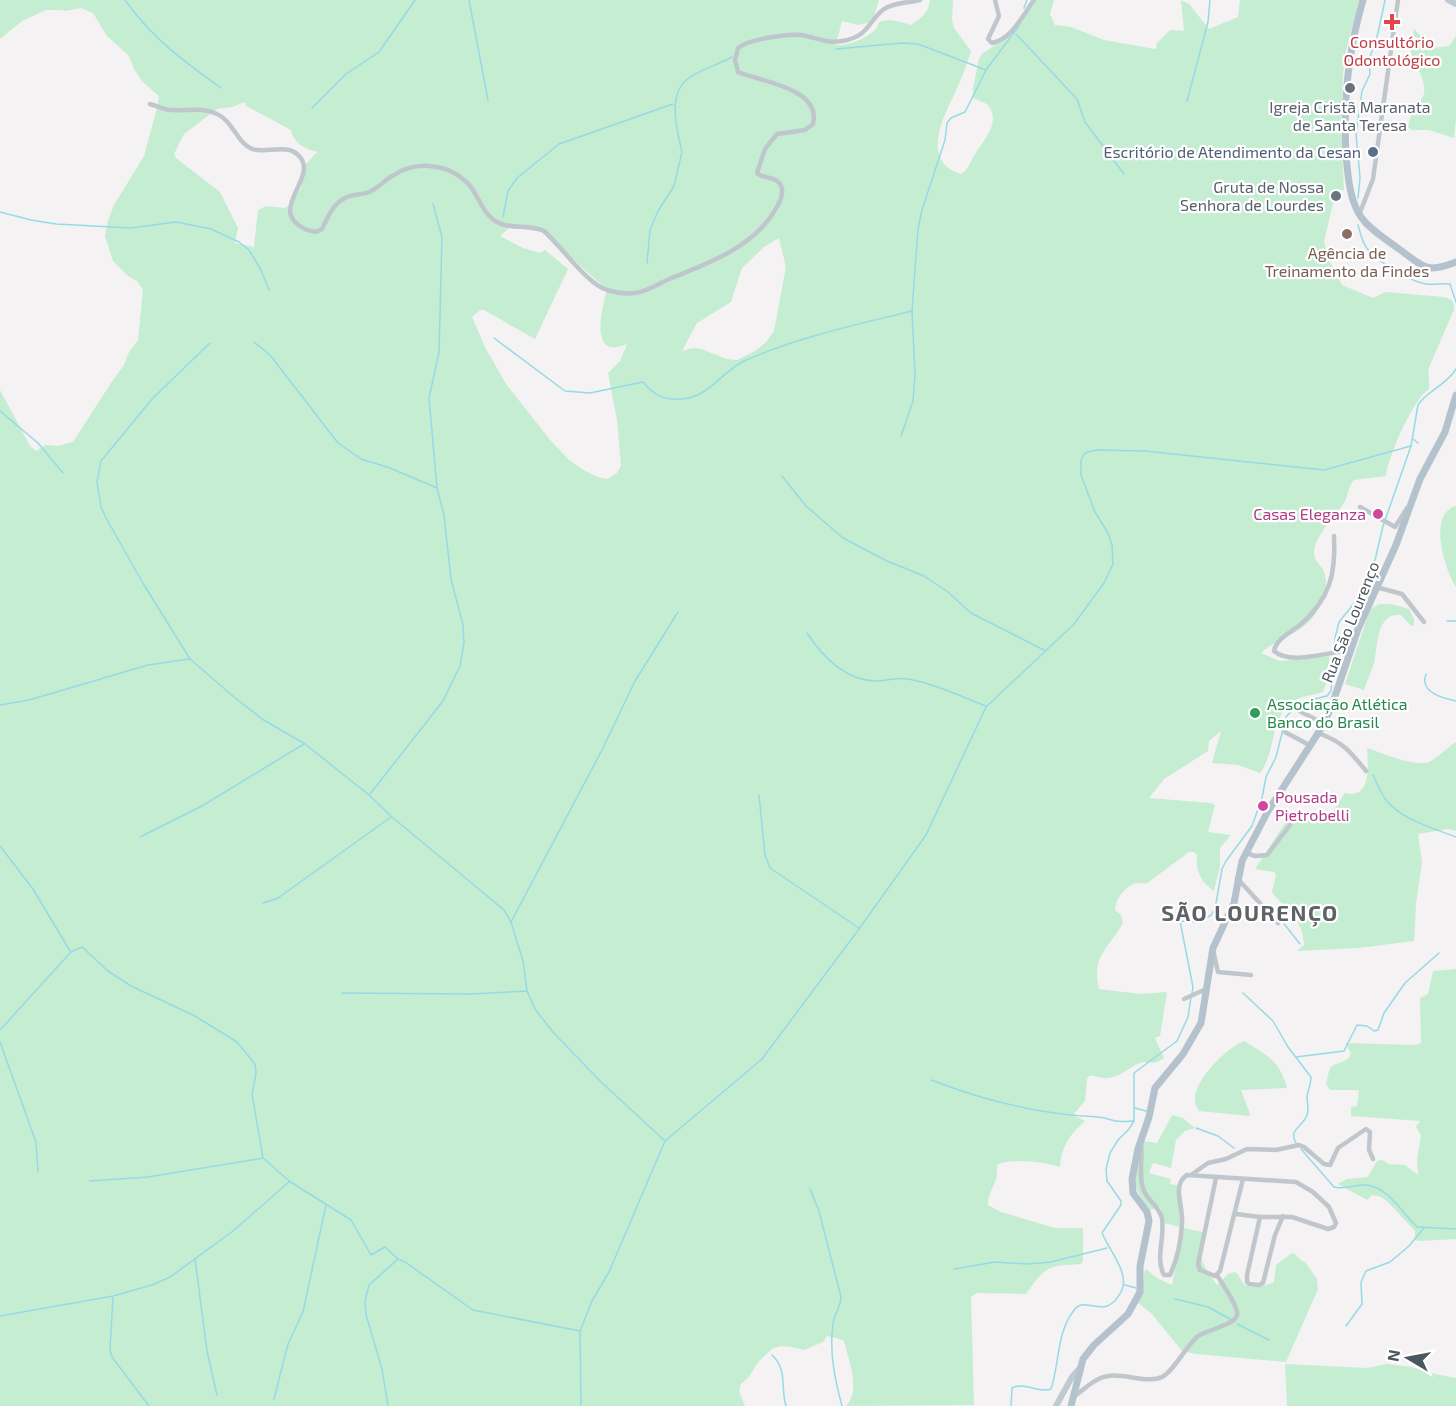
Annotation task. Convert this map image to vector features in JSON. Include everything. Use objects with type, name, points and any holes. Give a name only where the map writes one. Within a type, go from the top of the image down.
[{"type":"main road","points":[[1363,0],[1348,65],[1344,114],[1348,175],[1359,215],[1368,226],[1422,266],[1435,269],[1456,262]]},
{"type":"main road","name":"Rua São Lourenço","points":[[1079,1369],[1094,1345],[1128,1314],[1140,1292],[1140,1266],[1149,1221],[1147,1212],[1135,1199],[1132,1179],[1155,1088],[1183,1054],[1204,1013],[1213,948],[1232,909],[1237,878],[1246,853],[1268,811],[1324,724],[1350,651],[1407,517],[1413,495],[1445,432],[1456,395]]},
{"type":"main road","points":[[1072,1402],[1079,1369]]},
{"type":"street","points":[[150,104],[166,110],[214,112],[223,117],[242,141],[252,149],[282,149],[300,157],[303,176],[291,200],[290,210],[299,226],[310,231],[320,232],[328,214],[347,197],[369,192],[404,170],[426,165],[440,167],[463,179],[489,216],[497,222],[508,226],[533,227],[544,231],[598,286],[615,292],[636,293],[697,268],[744,243],[764,226],[778,206],[782,191],[779,182],[775,179],[760,176],[757,173],[765,149],[777,134],[805,130],[813,124],[814,115],[809,105],[793,91],[738,72],[735,60],[738,48],[745,43],[786,35],[833,42],[844,41],[869,29],[885,8],[920,0]]},
{"type":"street","points":[[995,0],[999,16],[988,39],[992,43],[998,42],[1010,33],[1034,0]]},
{"type":"street","points":[[1359,215],[1371,187],[1398,0]]},
{"type":"street","points":[[1448,0],[1456,4]]},
{"type":"street","points":[[1371,187],[1378,190]]},
{"type":"street","points":[[1360,507],[1393,527],[1396,526],[1413,495]]},
{"type":"street","points":[[1334,536],[1335,558],[1330,587],[1315,610],[1277,643],[1274,651],[1279,655],[1297,658],[1350,651]]},
{"type":"street","points":[[1376,587],[1402,594],[1424,622]]},
{"type":"street","points":[[1296,709],[1324,724]]},
{"type":"street","points":[[1285,732],[1311,746]]},
{"type":"street","points":[[1318,733],[1337,740],[1347,748],[1366,771]]},
{"type":"street","points":[[1246,853],[1255,856],[1267,855],[1290,825]]},
{"type":"street","points":[[1237,878],[1278,923]]},
{"type":"street","points":[[1213,948],[1218,972],[1251,975]]},
{"type":"street","points":[[1186,998],[1206,989]]},
{"type":"street","points":[[1191,1175],[1208,1163],[1226,1159],[1247,1149],[1276,1150],[1299,1145],[1324,1164],[1330,1165],[1338,1148],[1366,1129],[1370,1132],[1369,1150],[1373,1159]]},
{"type":"street","points":[[1141,1141],[1142,1181],[1144,1191],[1160,1211],[1162,1220],[1160,1257],[1162,1271],[1166,1276],[1170,1275],[1172,1270],[1182,1224],[1180,1183],[1183,1177],[1191,1175],[1300,1184],[1314,1192],[1329,1208],[1336,1220],[1335,1225],[1326,1228],[1283,1216],[1260,1217],[1236,1214]]},
{"type":"street","points":[[1072,1402],[1101,1378],[1109,1376],[1156,1379],[1165,1376],[1192,1341],[1236,1319],[1237,1310],[1217,1275],[1200,1269],[1198,1264],[1216,1178]]},
{"type":"street","points":[[1217,1275],[1236,1214],[1243,1179]]},
{"type":"street","points":[[1260,1217],[1246,1282],[1259,1285],[1264,1281],[1275,1235],[1283,1216]]},
{"type":"street","points":[[1056,1406],[1079,1369]]},
{"type":"green space","points":[[0,0],[879,0],[872,22],[858,25],[842,21],[836,45],[841,45],[858,41],[876,29],[882,21],[889,20],[911,25],[926,12],[930,0],[953,0],[954,28],[971,51],[940,127],[938,150],[941,160],[949,168],[961,174],[985,139],[993,121],[993,114],[989,106],[973,98],[979,59],[983,53],[1003,40],[1036,0],[1054,0],[1050,14],[1055,25],[1071,27],[1104,40],[1155,49],[1156,44],[1170,30],[1184,31],[1181,0],[1189,4],[1209,29],[1238,17],[1240,0],[1359,0],[1345,55],[1343,75],[1341,123],[1344,190],[1336,190],[1324,242],[1330,262],[1342,285],[1373,298],[1385,292],[1444,297],[1452,300],[1454,310],[1429,367],[1429,389],[1416,404],[1402,429],[1386,476],[1354,480],[1345,501],[1318,539],[1314,555],[1325,574],[1326,586],[1317,611],[1309,622],[1296,632],[1274,643],[1261,653],[1280,661],[1329,656],[1330,673],[1323,692],[1299,698],[1285,709],[1276,726],[1269,755],[1260,773],[1238,765],[1212,763],[1221,731],[1209,741],[1208,751],[1164,779],[1149,798],[1211,803],[1215,805],[1208,832],[1231,835],[1220,848],[1220,866],[1214,891],[1205,884],[1200,876],[1197,855],[1194,852],[1189,852],[1146,884],[1135,883],[1126,889],[1118,899],[1115,910],[1121,915],[1123,923],[1099,960],[1097,978],[1099,989],[1140,994],[1167,992],[1160,1036],[1155,1038],[1164,1058],[1153,1063],[1137,1064],[1112,1077],[1089,1076],[1085,1101],[1073,1115],[1085,1121],[1067,1141],[1060,1167],[1020,1161],[997,1165],[996,1178],[988,1205],[1001,1212],[1055,1228],[1083,1228],[1083,1261],[1081,1264],[1048,1269],[1026,1294],[977,1293],[971,1297],[974,1405],[846,1406],[853,1392],[853,1384],[845,1344],[843,1340],[827,1336],[823,1342],[804,1350],[780,1346],[772,1349],[758,1362],[749,1377],[741,1384],[739,1391],[745,1406],[0,1406],[0,390],[30,446],[36,451],[46,445],[57,446],[73,442],[138,340],[143,290],[138,282],[128,276],[113,261],[105,236],[114,205],[144,156],[159,96],[142,81],[129,56],[107,36],[93,13],[81,8],[65,11],[46,10],[22,21],[0,39]],"holes":[[[245,102],[246,106],[291,130],[294,139],[300,145],[317,152],[304,166],[301,188],[290,205],[285,208],[266,206],[258,210],[254,247],[235,243],[238,228],[220,192],[176,158],[174,154],[184,134],[217,109]],[[510,227],[543,232],[607,290],[601,319],[602,339],[607,345],[615,347],[627,344],[620,361],[608,373],[617,420],[621,466],[617,473],[607,479],[585,471],[569,460],[551,441],[506,384],[485,347],[472,317],[480,310],[484,310],[535,339],[568,269],[545,250],[540,253],[523,248],[500,236]],[[779,238],[786,267],[774,331],[766,342],[755,351],[737,360],[727,359],[701,349],[693,348],[682,351],[697,323],[731,302],[742,268],[764,247]]]},
{"type":"green space","points":[[1414,29],[1432,48],[1449,46],[1456,36],[1454,138],[1429,130],[1412,130],[1408,127],[1413,107],[1424,94],[1422,79],[1410,48]]},
{"type":"green space","points":[[1456,506],[1456,587],[1447,569],[1440,530],[1442,519],[1447,511]]},
{"type":"green space","points":[[1380,604],[1391,604],[1409,609],[1414,625],[1411,626],[1401,615],[1387,619],[1383,624],[1374,663],[1364,690],[1345,684],[1370,609]]},
{"type":"green space","points":[[1456,742],[1456,831],[1448,829],[1418,834],[1422,862],[1414,941],[1359,948],[1297,951],[1304,945],[1301,929],[1272,892],[1276,875],[1274,872],[1255,869],[1293,811],[1301,816],[1327,821],[1345,793],[1354,794],[1364,786],[1368,772],[1367,748],[1407,761],[1422,763],[1431,761]]},
{"type":"green space","points":[[1456,969],[1456,1239],[1420,1241],[1415,1240],[1415,1231],[1387,1201],[1372,1195],[1367,1200],[1338,1184],[1347,1179],[1368,1177],[1377,1161],[1382,1160],[1389,1164],[1405,1165],[1418,1175],[1417,1160],[1421,1135],[1416,1127],[1420,1121],[1351,1116],[1351,1107],[1357,1106],[1359,1090],[1330,1090],[1326,1084],[1331,1067],[1349,1058],[1351,1053],[1345,1043],[1415,1045],[1421,1043],[1420,998],[1428,994],[1433,971]]},
{"type":"green space","points":[[1244,1041],[1272,1060],[1281,1071],[1287,1088],[1241,1090],[1249,1116],[1199,1111],[1195,1102],[1196,1094],[1204,1076],[1228,1051]]},
{"type":"green space","points":[[1172,1115],[1183,1118],[1195,1128],[1185,1131],[1176,1140],[1171,1168],[1153,1163],[1149,1173],[1171,1179],[1170,1184],[1180,1186],[1184,1214],[1183,1228],[1165,1223],[1160,1207],[1150,1210],[1135,1184],[1135,1170],[1144,1141],[1157,1143]]},
{"type":"green space","points":[[1183,1228],[1203,1232],[1202,1260],[1217,1285],[1228,1274],[1235,1272],[1247,1286],[1263,1286],[1274,1282],[1276,1265],[1292,1253],[1305,1262],[1317,1279],[1318,1289],[1286,1362],[1182,1351],[1151,1313],[1138,1303],[1146,1269],[1157,1278],[1172,1285]]},
{"type":"green space","points":[[1285,1364],[1368,1368],[1387,1364],[1412,1367],[1456,1378],[1456,1406],[1287,1406]]},
{"type":"waterway","points":[[125,0],[146,26],[169,48],[221,88]]},
{"type":"waterway","points":[[312,108],[346,74],[379,52],[415,0]]},
{"type":"waterway","points":[[469,0],[488,100]]},
{"type":"waterway","points":[[1024,8],[1027,0]]},
{"type":"waterway","points":[[1187,101],[1208,22],[1210,0]]},
{"type":"waterway","points":[[1358,198],[1360,178],[1356,134],[1362,91],[1370,74],[1369,60],[1385,0]]},
{"type":"waterway","points":[[901,436],[913,401],[915,375],[912,311],[918,229],[945,140],[947,123],[951,118],[965,112],[986,70],[1019,26]]},
{"type":"waterway","points":[[1016,34],[1077,99],[1085,122],[1124,174]]},
{"type":"waterway","points":[[836,49],[902,43],[918,44],[986,70]]},
{"type":"waterway","points":[[647,263],[650,230],[658,211],[674,186],[682,152],[675,112],[678,92],[690,77],[732,57]]},
{"type":"waterway","points":[[503,217],[508,191],[517,178],[559,144],[673,104]]},
{"type":"waterway","points":[[370,794],[443,701],[460,666],[464,643],[463,625],[451,579],[444,515],[437,488],[429,398],[439,352],[442,237],[433,204]]},
{"type":"waterway","points":[[0,212],[56,224],[131,228],[176,222],[211,229],[239,242],[249,250],[269,290]]},
{"type":"waterway","points":[[1358,225],[1365,245],[1377,258],[1402,275],[1419,282],[1450,284],[1456,302]]},
{"type":"waterway","points":[[494,338],[565,391],[590,393],[643,382],[657,395],[668,399],[681,399],[704,392],[737,365],[764,353],[827,332],[912,311]]},
{"type":"waterway","points":[[254,342],[270,355],[338,443],[361,459],[390,468],[437,488]]},
{"type":"waterway","points":[[210,343],[153,398],[101,461],[97,482],[101,507],[144,585],[190,659],[262,719],[305,744],[369,795],[392,817],[504,910],[511,922],[523,961],[527,991],[535,1009],[552,1031],[600,1081],[664,1140]]},
{"type":"waterway","points":[[1335,651],[1339,622],[1360,596],[1375,560],[1383,526],[1411,446],[1418,405],[1456,369]]},
{"type":"waterway","points":[[0,411],[38,443],[63,473]]},
{"type":"waterway","points":[[1413,439],[1418,443]]},
{"type":"waterway","points":[[581,1406],[580,1331],[592,1301],[609,1272],[665,1141],[762,1059],[926,835],[986,707],[1074,624],[1104,583],[1113,564],[1112,545],[1108,533],[1095,512],[1081,475],[1081,460],[1085,453],[1096,450],[1145,451],[1324,470],[1411,446]]},
{"type":"waterway","points":[[782,476],[806,506],[843,538],[887,561],[924,576],[948,592],[971,613],[1046,651]]},
{"type":"waterway","points":[[511,922],[602,750],[635,681],[678,612]]},
{"type":"waterway","points":[[1447,621],[1456,621]]},
{"type":"waterway","points":[[807,633],[836,666],[855,677],[876,681],[900,678],[918,681],[986,706]]},
{"type":"waterway","points":[[1192,993],[1193,987],[1180,921],[1200,922],[1211,915],[1215,909],[1222,869],[1252,826],[1262,798],[1266,777],[1276,757],[1286,717],[1298,703],[1327,696],[1331,691],[1335,656]]},
{"type":"waterway","points":[[0,705],[29,700],[148,665],[189,659]]},
{"type":"waterway","points":[[1426,674],[1425,680],[1429,690],[1456,701]]},
{"type":"waterway","points":[[140,837],[202,806],[304,744]]},
{"type":"waterway","points":[[1373,775],[1386,800],[1400,813],[1418,823],[1456,837]]},
{"type":"waterway","points":[[759,795],[765,855],[770,868],[859,928]]},
{"type":"waterway","points":[[263,903],[278,898],[391,817]]},
{"type":"waterway","points":[[0,846],[33,889],[70,951]]},
{"type":"waterway","points":[[1278,916],[1300,944]]},
{"type":"waterway","points":[[0,1030],[71,952],[82,947],[108,971],[131,986],[195,1016],[237,1042],[255,1064],[256,1073],[252,1094],[263,1158],[289,1181],[351,1220],[371,1255],[385,1247],[398,1259],[473,1310],[580,1331]]},
{"type":"waterway","points":[[1296,1057],[1344,1051],[1357,1025],[1367,1026],[1374,1031],[1378,1030],[1384,1013],[1405,983],[1439,953]]},
{"type":"waterway","points":[[342,993],[469,994],[527,991]]},
{"type":"waterway","points":[[1243,993],[1273,1021],[1288,1047],[1311,1077],[1307,1096],[1307,1114],[1294,1133],[1296,1143]]},
{"type":"waterway","points":[[1011,1406],[1012,1388],[1022,1386],[1041,1390],[1051,1389],[1061,1337],[1075,1309],[1079,1305],[1102,1307],[1109,1305],[1121,1292],[1123,1285],[1121,1270],[1102,1233],[1121,1205],[1121,1201],[1107,1181],[1106,1169],[1110,1153],[1134,1121],[1134,1073],[1177,1041],[1188,1017],[1191,997]]},
{"type":"waterway","points":[[0,1042],[36,1142],[38,1172]]},
{"type":"waterway","points":[[931,1080],[971,1094],[1034,1110],[1134,1121]]},
{"type":"waterway","points":[[1135,1108],[1146,1111]]},
{"type":"waterway","points":[[1196,1128],[1218,1136],[1234,1148]]},
{"type":"waterway","points":[[1301,1149],[1334,1187],[1363,1185],[1375,1187],[1389,1196],[1417,1227],[1456,1229]]},
{"type":"waterway","points":[[90,1181],[148,1177],[263,1158]]},
{"type":"waterway","points":[[0,1316],[113,1296],[152,1285],[170,1277],[233,1231],[289,1182]]},
{"type":"waterway","points":[[810,1189],[819,1211],[841,1297],[834,1320],[832,1355],[842,1406]]},
{"type":"waterway","points":[[274,1399],[288,1344],[303,1312],[326,1205]]},
{"type":"waterway","points":[[1346,1326],[1362,1304],[1361,1282],[1366,1271],[1390,1262],[1409,1246],[1424,1228]]},
{"type":"waterway","points":[[954,1269],[995,1262],[1027,1264],[1051,1262],[1107,1248]]},
{"type":"waterway","points":[[195,1259],[207,1351],[217,1395]]},
{"type":"waterway","points":[[388,1406],[382,1369],[366,1315],[365,1301],[369,1285],[398,1259]]},
{"type":"waterway","points":[[1125,1285],[1136,1288]]},
{"type":"waterway","points":[[113,1297],[110,1349],[112,1357],[149,1406]]},
{"type":"waterway","points":[[1175,1299],[1208,1307],[1230,1319]]},
{"type":"waterway","points":[[1237,1324],[1269,1340]]},
{"type":"waterway","points":[[772,1355],[782,1372],[786,1406]]},
{"type":"place","name":"Consultório Odontológico","points":[[1392,22]]},
{"type":"place","name":"Igreja Cristã Maranata de Santa Teresa","points":[[1350,88]]},
{"type":"place","name":"Escritório de Atendimento da Cesan","points":[[1373,152]]},
{"type":"place","name":"Gruta de Nossa Senhora de Lourdes","points":[[1336,196]]},
{"type":"place","name":"Agência de Treinamento da Findes","points":[[1347,234]]},
{"type":"place","name":"Casas Eleganza","points":[[1378,514]]},
{"type":"place","name":"Associação Atlética Banco do Brasil","points":[[1255,713]]},
{"type":"place","name":"Pousada Pietrobelli","points":[[1263,806]]},
{"type":"district","name":"SÃO LOURENÇO","points":[[1250,913]]}]
